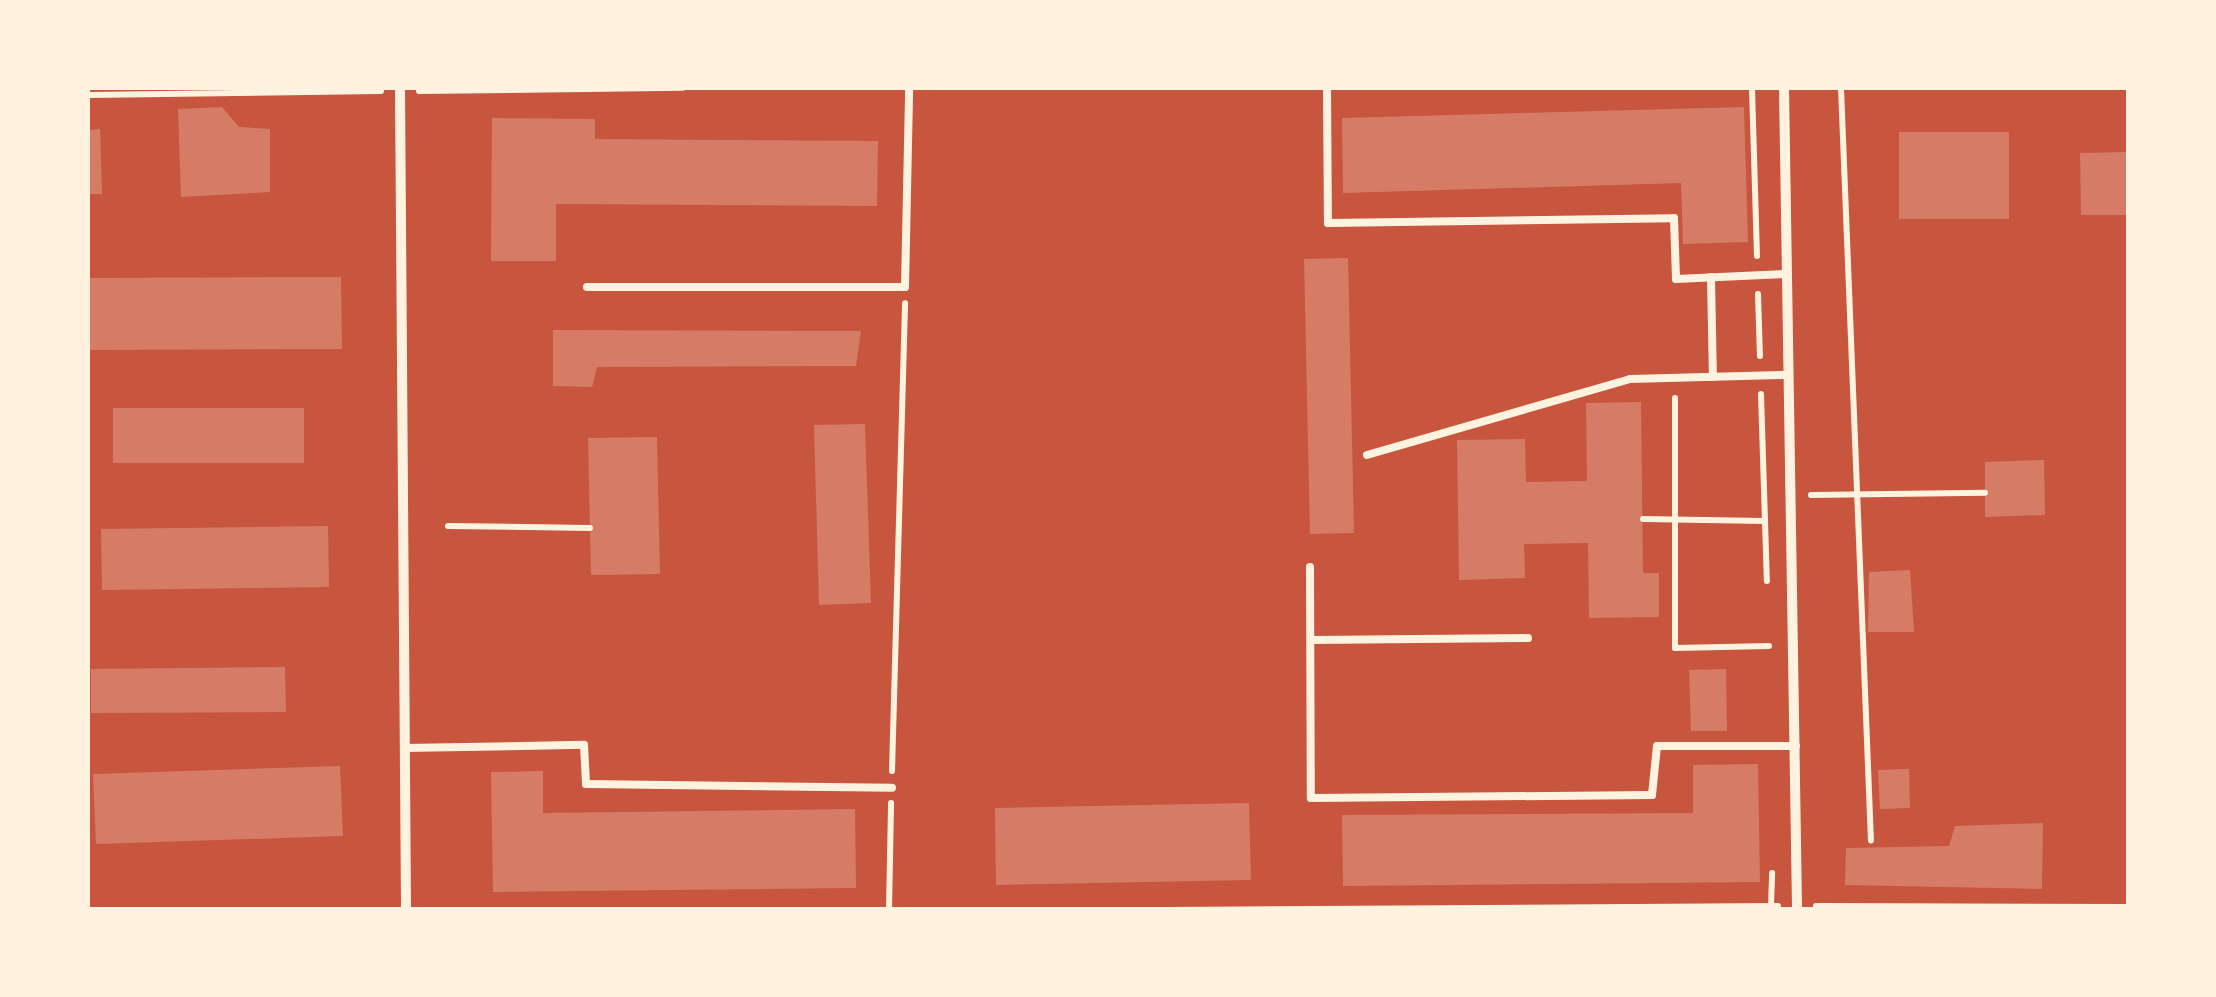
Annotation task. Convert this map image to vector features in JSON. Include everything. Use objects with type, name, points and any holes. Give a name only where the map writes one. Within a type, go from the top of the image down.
[{"type":"street","points":[[400,88],[406,910]]},
{"type":"street","points":[[1784,88],[1797,908]]},
{"type":"lane","points":[[587,287],[905,287],[909,88]]},
{"type":"lane","points":[[1327,88],[1328,223],[1674,218],[1676,279],[1786,274]]},
{"type":"lane","points":[[1711,277],[1713,376]]},
{"type":"lane","points":[[1367,456],[1630,379],[1788,375]]},
{"type":"lane","points":[[1310,567],[1311,798],[1652,795],[1657,746],[1796,746]]},
{"type":"lane","points":[[1310,640],[1528,638]]},
{"type":"lane","points":[[403,748],[584,745],[586,784],[892,788]]},
{"type":"path","points":[[1752,88],[1767,592]]},
{"type":"path","points":[[1841,88],[1871,840]]},
{"type":"path","points":[[888,910],[905,287]]},
{"type":"path","points":[[1675,378],[1675,648],[1769,646]]},
{"type":"path","points":[[1790,496],[1984,493]]},
{"type":"path","points":[[1643,519],[1765,520]]},
{"type":"path","points":[[448,526],[590,528]]},
{"type":"path","points":[[1768,628],[1770,666]]},
{"type":"path","points":[[1772,852],[1772,908]]},
{"type":"path","points":[[1170,910],[2128,907]]},
{"type":"building","points":[[222,107],[239,127],[270,129],[270,192],[181,197],[178,109]]},
{"type":"building","points":[[1744,107],[1748,242],[1683,244],[1681,183],[1343,193],[1342,118]]},
{"type":"building","points":[[492,118],[595,119],[595,139],[878,141],[877,206],[556,204],[556,261],[491,261]]},
{"type":"building","points":[[100,129],[102,194],[88,194],[88,130]]},
{"type":"building","points":[[1899,132],[2009,132],[2009,219],[1899,219]]},
{"type":"building","points":[[2128,152],[2128,215],[2081,215],[2080,153]]},
{"type":"building","points":[[1348,258],[1354,533],[1310,534],[1304,259]]},
{"type":"building","points":[[341,277],[342,349],[90,350],[90,278]]},
{"type":"building","points":[[553,330],[861,331],[856,366],[597,367],[592,387],[553,386]]},
{"type":"building","points":[[1641,402],[1643,573],[1659,573],[1659,617],[1589,618],[1588,543],[1524,544],[1525,578],[1459,580],[1457,440],[1525,439],[1526,482],[1587,481],[1586,403]]},
{"type":"building","points":[[113,408],[304,408],[304,463],[113,463]]},
{"type":"building","points":[[865,424],[871,603],[819,605],[814,425]]},
{"type":"building","points":[[657,437],[660,574],[591,575],[588,438]]},
{"type":"building","points":[[2044,460],[2045,515],[1985,517],[1985,462]]},
{"type":"building","points":[[328,526],[329,587],[102,590],[101,529]]},
{"type":"building","points":[[1910,570],[1914,632],[1868,632],[1869,572]]},
{"type":"building","points":[[285,667],[286,712],[91,713],[91,669]]},
{"type":"building","points":[[1726,669],[1727,731],[1691,731],[1689,670]]},
{"type":"building","points":[[1758,764],[1760,882],[1343,886],[1342,815],[1693,813],[1693,765]]},
{"type":"building","points":[[340,766],[343,836],[96,844],[93,774]]},
{"type":"building","points":[[1909,769],[1910,808],[1880,809],[1878,770]]},
{"type":"building","points":[[543,771],[543,813],[855,809],[856,888],[493,892],[491,772]]},
{"type":"building","points":[[1249,803],[1251,880],[996,885],[995,808]]},
{"type":"building","points":[[2043,823],[2042,889],[1845,885],[1846,848],[1949,846],[1955,826]]}]
